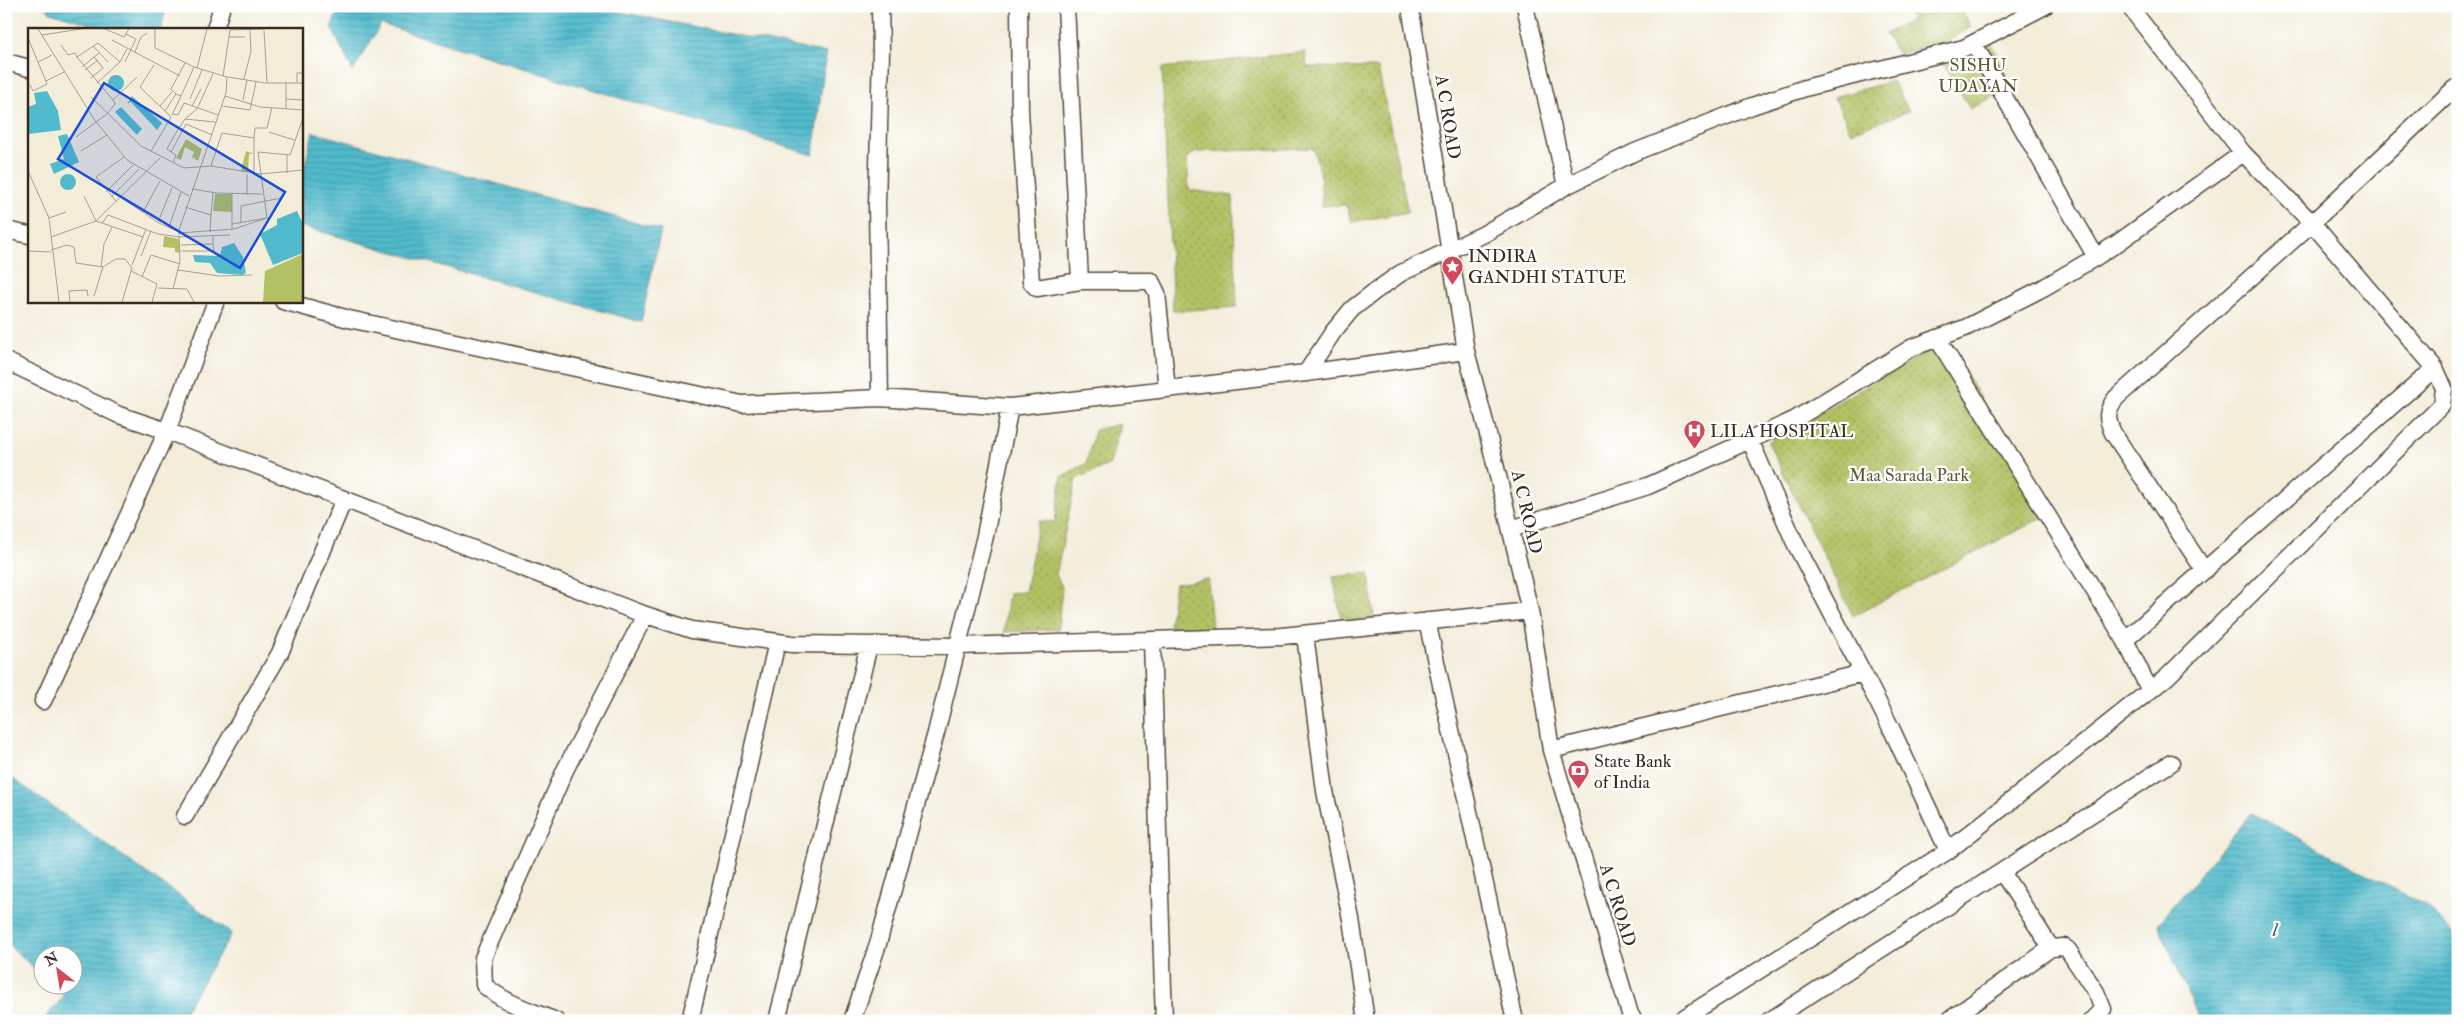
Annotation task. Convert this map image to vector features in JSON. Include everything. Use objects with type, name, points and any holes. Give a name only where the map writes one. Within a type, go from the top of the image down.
[{"type":"street","points":[[216,28],[222,6]]},
{"type":"street","points":[[880,6],[878,205],[880,398]]},
{"type":"street","points":[[1019,6],[1020,111],[1031,282],[1037,288],[1080,281],[1142,279],[1151,281],[1157,294],[1167,389]]},
{"type":"street","points":[[1066,6],[1080,281]]},
{"type":"street","name":"A C ROAD","points":[[1410,6],[1466,351],[1487,430],[1530,611],[1551,750],[1630,1014],[1634,1021]]},
{"type":"street","points":[[1525,6],[1566,186]]},
{"type":"street","points":[[1679,1021],[1948,851],[2167,678],[2442,405],[2444,388],[2435,368],[2312,223],[2242,153],[2129,6]]},
{"type":"street","points":[[1306,373],[1333,332],[1352,309],[1400,273],[1484,234],[1566,186],[1635,152],[1752,106],[1805,88],[1949,54],[1974,44],[2039,8]]},
{"type":"street","points":[[1974,44],[2096,256]]},
{"type":"street","points":[[6,62],[28,68]]},
{"type":"street","points":[[2204,570],[2113,433],[2107,422],[2108,408],[2116,398],[2312,223],[2455,88]]},
{"type":"street","points":[[1511,529],[1648,486],[1794,420],[1911,348],[1965,328],[2043,288],[2119,242],[2242,153]]},
{"type":"street","points":[[6,230],[28,236]]},
{"type":"street","points":[[43,701],[168,431],[216,302]]},
{"type":"street","points":[[287,302],[349,319],[742,404],[880,398],[1010,407],[1306,373],[1466,351]]},
{"type":"street","points":[[1937,338],[2125,640],[2150,691]]},
{"type":"street","points":[[6,360],[119,415],[168,431],[645,615],[692,630],[777,642],[958,646],[1304,635],[1530,611]]},
{"type":"street","points":[[2125,640],[2435,368]]},
{"type":"street","points":[[852,1021],[878,944],[958,646],[985,536],[1010,407]]},
{"type":"street","points":[[1750,440],[1795,544],[1892,730],[1948,851]]},
{"type":"street","points":[[185,816],[280,653],[344,499]]},
{"type":"street","points":[[556,1021],[512,1004],[492,992],[484,985],[483,958],[565,770],[645,615]]},
{"type":"street","points":[[1427,621],[1515,1021]]},
{"type":"street","points":[[1304,635],[1325,792],[1351,918],[1366,1021]]},
{"type":"street","points":[[1152,640],[1164,1021]]},
{"type":"street","points":[[690,1021],[777,642]]},
{"type":"street","points":[[777,1021],[870,645]]},
{"type":"street","points":[[1551,750],[1863,673]]},
{"type":"street","points":[[1769,1021],[1791,1015],[2002,872],[2171,763]]},
{"type":"street","points":[[2002,872],[2051,948]]},
{"type":"street","points":[[1954,1019],[2051,948],[2064,947],[2068,950],[2096,992],[2103,1009],[2091,1021]]},
{"type":"green space","points":[[1901,6],[1960,6],[1971,27],[1947,42],[1898,54],[1885,34],[1913,19]]},
{"type":"green space","name":"SISHU UDAYAN","points":[[1991,43],[2011,87],[1970,109],[1944,65]]},
{"type":"green space","points":[[1305,52],[1307,67],[1378,68],[1408,212],[1352,222],[1346,205],[1322,206],[1320,171],[1313,148],[1197,152],[1187,157],[1189,190],[1233,196],[1237,307],[1173,311],[1162,68]]},
{"type":"green space","points":[[1892,81],[1909,111],[1851,132],[1834,97]]},
{"type":"green space","name":"Maa Sarada Park","points":[[1946,341],[2049,514],[1853,616],[1768,442]]},
{"type":"green space","points":[[1120,424],[1110,464],[1076,479],[1056,575],[1062,587],[1058,629],[1004,632],[1009,593],[1025,592],[1039,521],[1055,522],[1062,476],[1086,464],[1095,430]]},
{"type":"green space","points":[[1369,573],[1374,619],[1342,623],[1333,577]]},
{"type":"green space","points":[[1208,579],[1212,630],[1169,627],[1175,584]]},
{"type":"water","points":[[45,6],[167,6],[161,28],[103,28],[50,12]]},
{"type":"water","points":[[341,6],[590,6],[826,53],[813,155],[626,100],[381,24],[353,71],[331,27]]},
{"type":"water","points":[[313,132],[661,230],[641,322],[302,226],[302,177]]},
{"type":"water","points":[[6,774],[232,933],[179,1021],[42,1021],[64,996],[62,994],[82,994],[82,944],[32,944],[32,967],[6,942]]},
{"type":"water","name":"l","points":[[2252,813],[2426,906],[2458,939],[2458,1021],[2200,1021],[2158,924]]},
{"type":"place","name":"INDIRA GANDHI STATUE","points":[[1452,285]]},
{"type":"place","name":"LILA HOSPITAL","points":[[1694,450]]},
{"type":"place","name":"State Bank of India","points":[[1578,790]]}]
